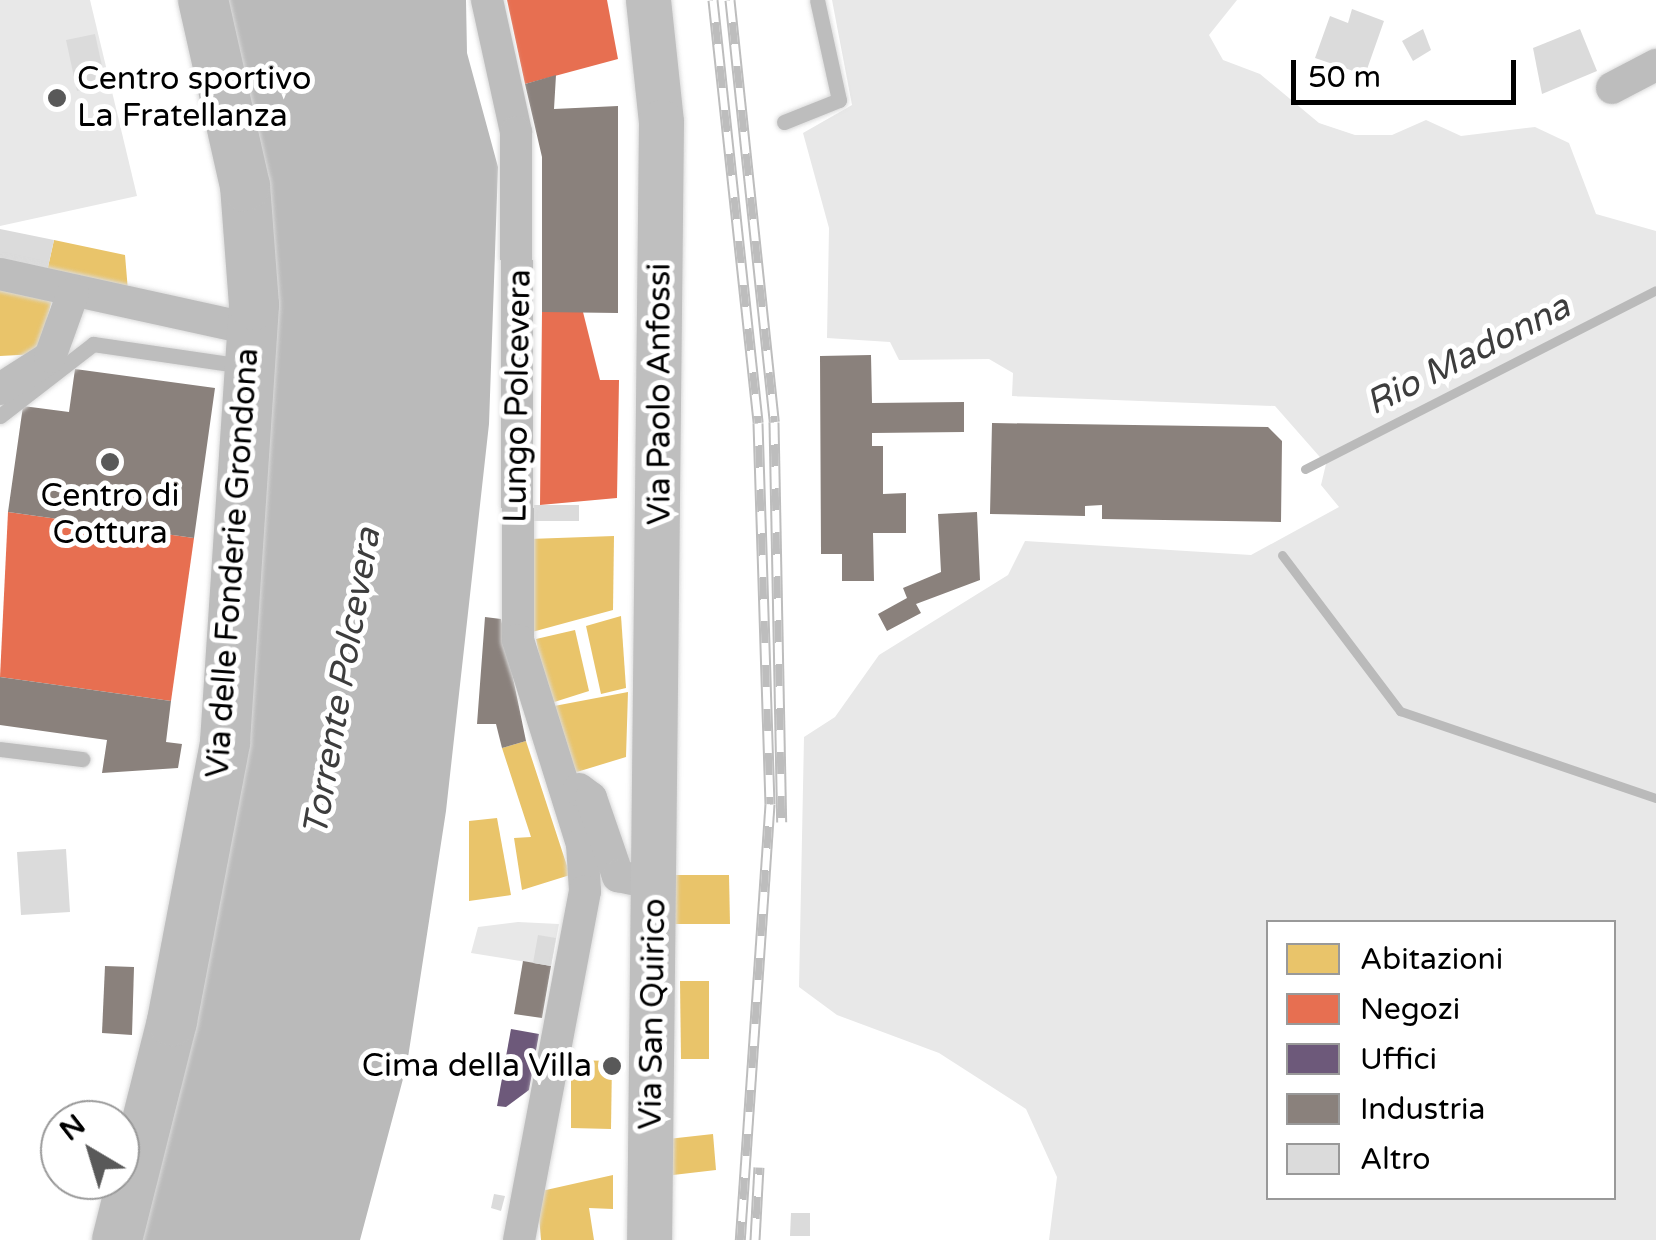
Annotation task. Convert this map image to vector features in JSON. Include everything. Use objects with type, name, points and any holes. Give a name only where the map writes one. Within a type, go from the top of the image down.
[{"type":"main road","name":"Via delle Fonderie Grondona","points":[[116,1240],[172,1021],[225,742],[250,348],[245,186],[203,0]]},
{"type":"main road","name":"Via Paolo Anfossi","points":[[648,0],[668,163],[656,788]]},
{"type":"main road","name":"Via San Quirico","points":[[649,1240],[656,788]]},
{"type":"street","name":"Lungo Polcevera","points":[[487,0],[516,132],[518,640],[564,787],[585,891],[519,1240]]},
{"type":"street","points":[[1612,88],[1656,65]]},
{"type":"street","points":[[0,274],[250,348]]},
{"type":"street","points":[[0,390],[50,357],[73,293]]},
{"type":"street","points":[[564,787],[591,798],[618,876],[655,884]]},
{"type":"lane","points":[[784,122],[839,100],[816,0]]},
{"type":"lane","points":[[0,416],[93,344],[250,348]]},
{"type":"lane","points":[[0,749],[82,759]]},
{"type":"shaded area","name":"Centro sportivo La Fratellanza","points":[[0,0],[90,0],[137,196],[0,226]]},
{"type":"shaded area","points":[[832,0],[1237,0],[1209,35],[1223,60],[1260,74],[1319,123],[1355,135],[1392,135],[1426,120],[1461,136],[1535,127],[1569,143],[1596,214],[1656,231],[1656,1240],[1049,1240],[1057,1177],[1026,1109],[939,1053],[837,1015],[799,987],[804,737],[835,717],[879,655],[1008,575],[1025,541],[1251,555],[1339,507],[1321,485],[1326,464],[1275,406],[1012,396],[1013,373],[989,359],[899,360],[890,342],[827,338],[829,228],[803,133],[852,105]]},
{"type":"shaded area","points":[[518,922],[559,924],[551,966],[471,953],[478,927]]},
{"type":"water","name":"Torrente Polcevera","points":[[218,0],[466,0],[467,53],[498,167],[489,424],[446,811],[407,1064],[360,1240],[138,1240],[271,226]]},
{"type":"building: Abitazioni","points":[[54,240],[125,255],[128,291],[46,276]]},
{"type":"building: Abitazioni","points":[[0,287],[52,300],[38,354],[0,356]]},
{"type":"building: Abitazioni","points":[[614,536],[613,610],[532,632],[529,539]]},
{"type":"building: Abitazioni","points":[[621,616],[626,688],[601,694],[586,626]]},
{"type":"building: Abitazioni","points":[[575,630],[589,691],[548,704],[536,639]]},
{"type":"building: Abitazioni","points":[[628,692],[626,757],[567,775],[549,707]]},
{"type":"building: Abitazioni","points":[[526,741],[570,875],[522,890],[514,838],[531,837],[502,748]]},
{"type":"building: Abitazioni","points":[[497,818],[511,895],[469,901],[469,821]]},
{"type":"building: Abitazioni","points":[[675,875],[729,875],[730,924],[675,924]]},
{"type":"building: Abitazioni","points":[[680,981],[709,981],[709,1059],[681,1059]]},
{"type":"building: Abitazioni","points":[[571,1060],[612,1061],[611,1129],[571,1128]]},
{"type":"building: Abitazioni","points":[[713,1134],[716,1170],[673,1175],[668,1139]]},
{"type":"building: Abitazioni","points":[[613,1175],[613,1209],[589,1208],[594,1240],[541,1240],[537,1192]]},
{"type":"building: Negozi","points":[[507,0],[607,0],[618,59],[525,84]]},
{"type":"building: Negozi","points":[[542,312],[583,312],[600,380],[619,380],[617,498],[540,505]]},
{"type":"building: Negozi","points":[[8,512],[194,538],[171,701],[0,677]]},
{"type":"building: Uffici","points":[[511,1029],[539,1034],[529,1090],[506,1107],[497,1106]]},
{"type":"building: Industria","points":[[556,75],[554,109],[618,106],[618,313],[542,312],[542,157],[525,84]]},
{"type":"building: Industria","points":[[871,355],[872,403],[964,402],[964,432],[872,433],[872,446],[883,446],[883,494],[906,493],[906,533],[873,533],[874,581],[842,581],[842,554],[821,554],[820,356]]},
{"type":"building: Industria","name":"Centro di Cottura","points":[[75,369],[215,388],[194,538],[8,512],[23,406],[69,412]]},
{"type":"building: Industria","points":[[992,423],[1268,427],[1282,441],[1281,522],[1102,519],[1102,505],[1085,506],[1085,516],[990,514]]},
{"type":"building: Industria","points":[[977,512],[980,580],[916,604],[921,613],[887,631],[878,614],[907,598],[903,588],[941,572],[938,514]]},
{"type":"building: Industria","points":[[485,617],[501,619],[526,741],[502,748],[496,724],[477,724]]},
{"type":"building: Industria","points":[[0,677],[171,701],[166,742],[182,744],[178,768],[102,773],[107,740],[0,725]]},
{"type":"building: Industria","points":[[523,961],[551,966],[542,1018],[514,1014]]},
{"type":"building: Industria","points":[[105,966],[134,967],[132,1035],[102,1033]]},
{"type":"building: Altro","points":[[1352,9],[1384,21],[1365,75],[1315,58],[1330,16],[1348,23]]},
{"type":"building: Altro","points":[[1423,29],[1431,50],[1413,61],[1402,41]]},
{"type":"building: Altro","points":[[1580,29],[1597,71],[1542,94],[1533,48]]},
{"type":"building: Altro","points":[[95,34],[106,84],[77,91],[66,40]]},
{"type":"building: Altro","points":[[0,229],[54,240],[46,276],[0,261]]},
{"type":"building: Altro","points":[[534,505],[579,505],[579,521],[533,521]]},
{"type":"building: Altro","points":[[66,849],[70,912],[21,915],[17,852]]},
{"type":"building: Altro","points":[[538,935],[556,938],[551,966],[533,963]]},
{"type":"building: Altro","points":[[494,1194],[505,1196],[501,1211],[491,1208]]},
{"type":"building: Altro","points":[[791,1213],[810,1213],[810,1236],[790,1236]]},
{"type":"waterway","name":"Rio Madonna","points":[[1305,469],[1656,290]]},
{"type":"waterway","points":[[1282,555],[1400,711],[1656,798]]},
{"type":"railway","points":[[713,0],[758,423],[770,804],[740,1240]]},
{"type":"railway","points":[[730,0],[774,422],[782,822]]},
{"type":"railway","points":[[755,1240],[759,1167]]},
{"type":"place","name":"Centro sportivo La Fratellanza","points":[[57,98]]},
{"type":"place","name":"Centro di Cottura","points":[[110,462]]},
{"type":"place","name":"Cima della Villa","points":[[612,1066]]}]
